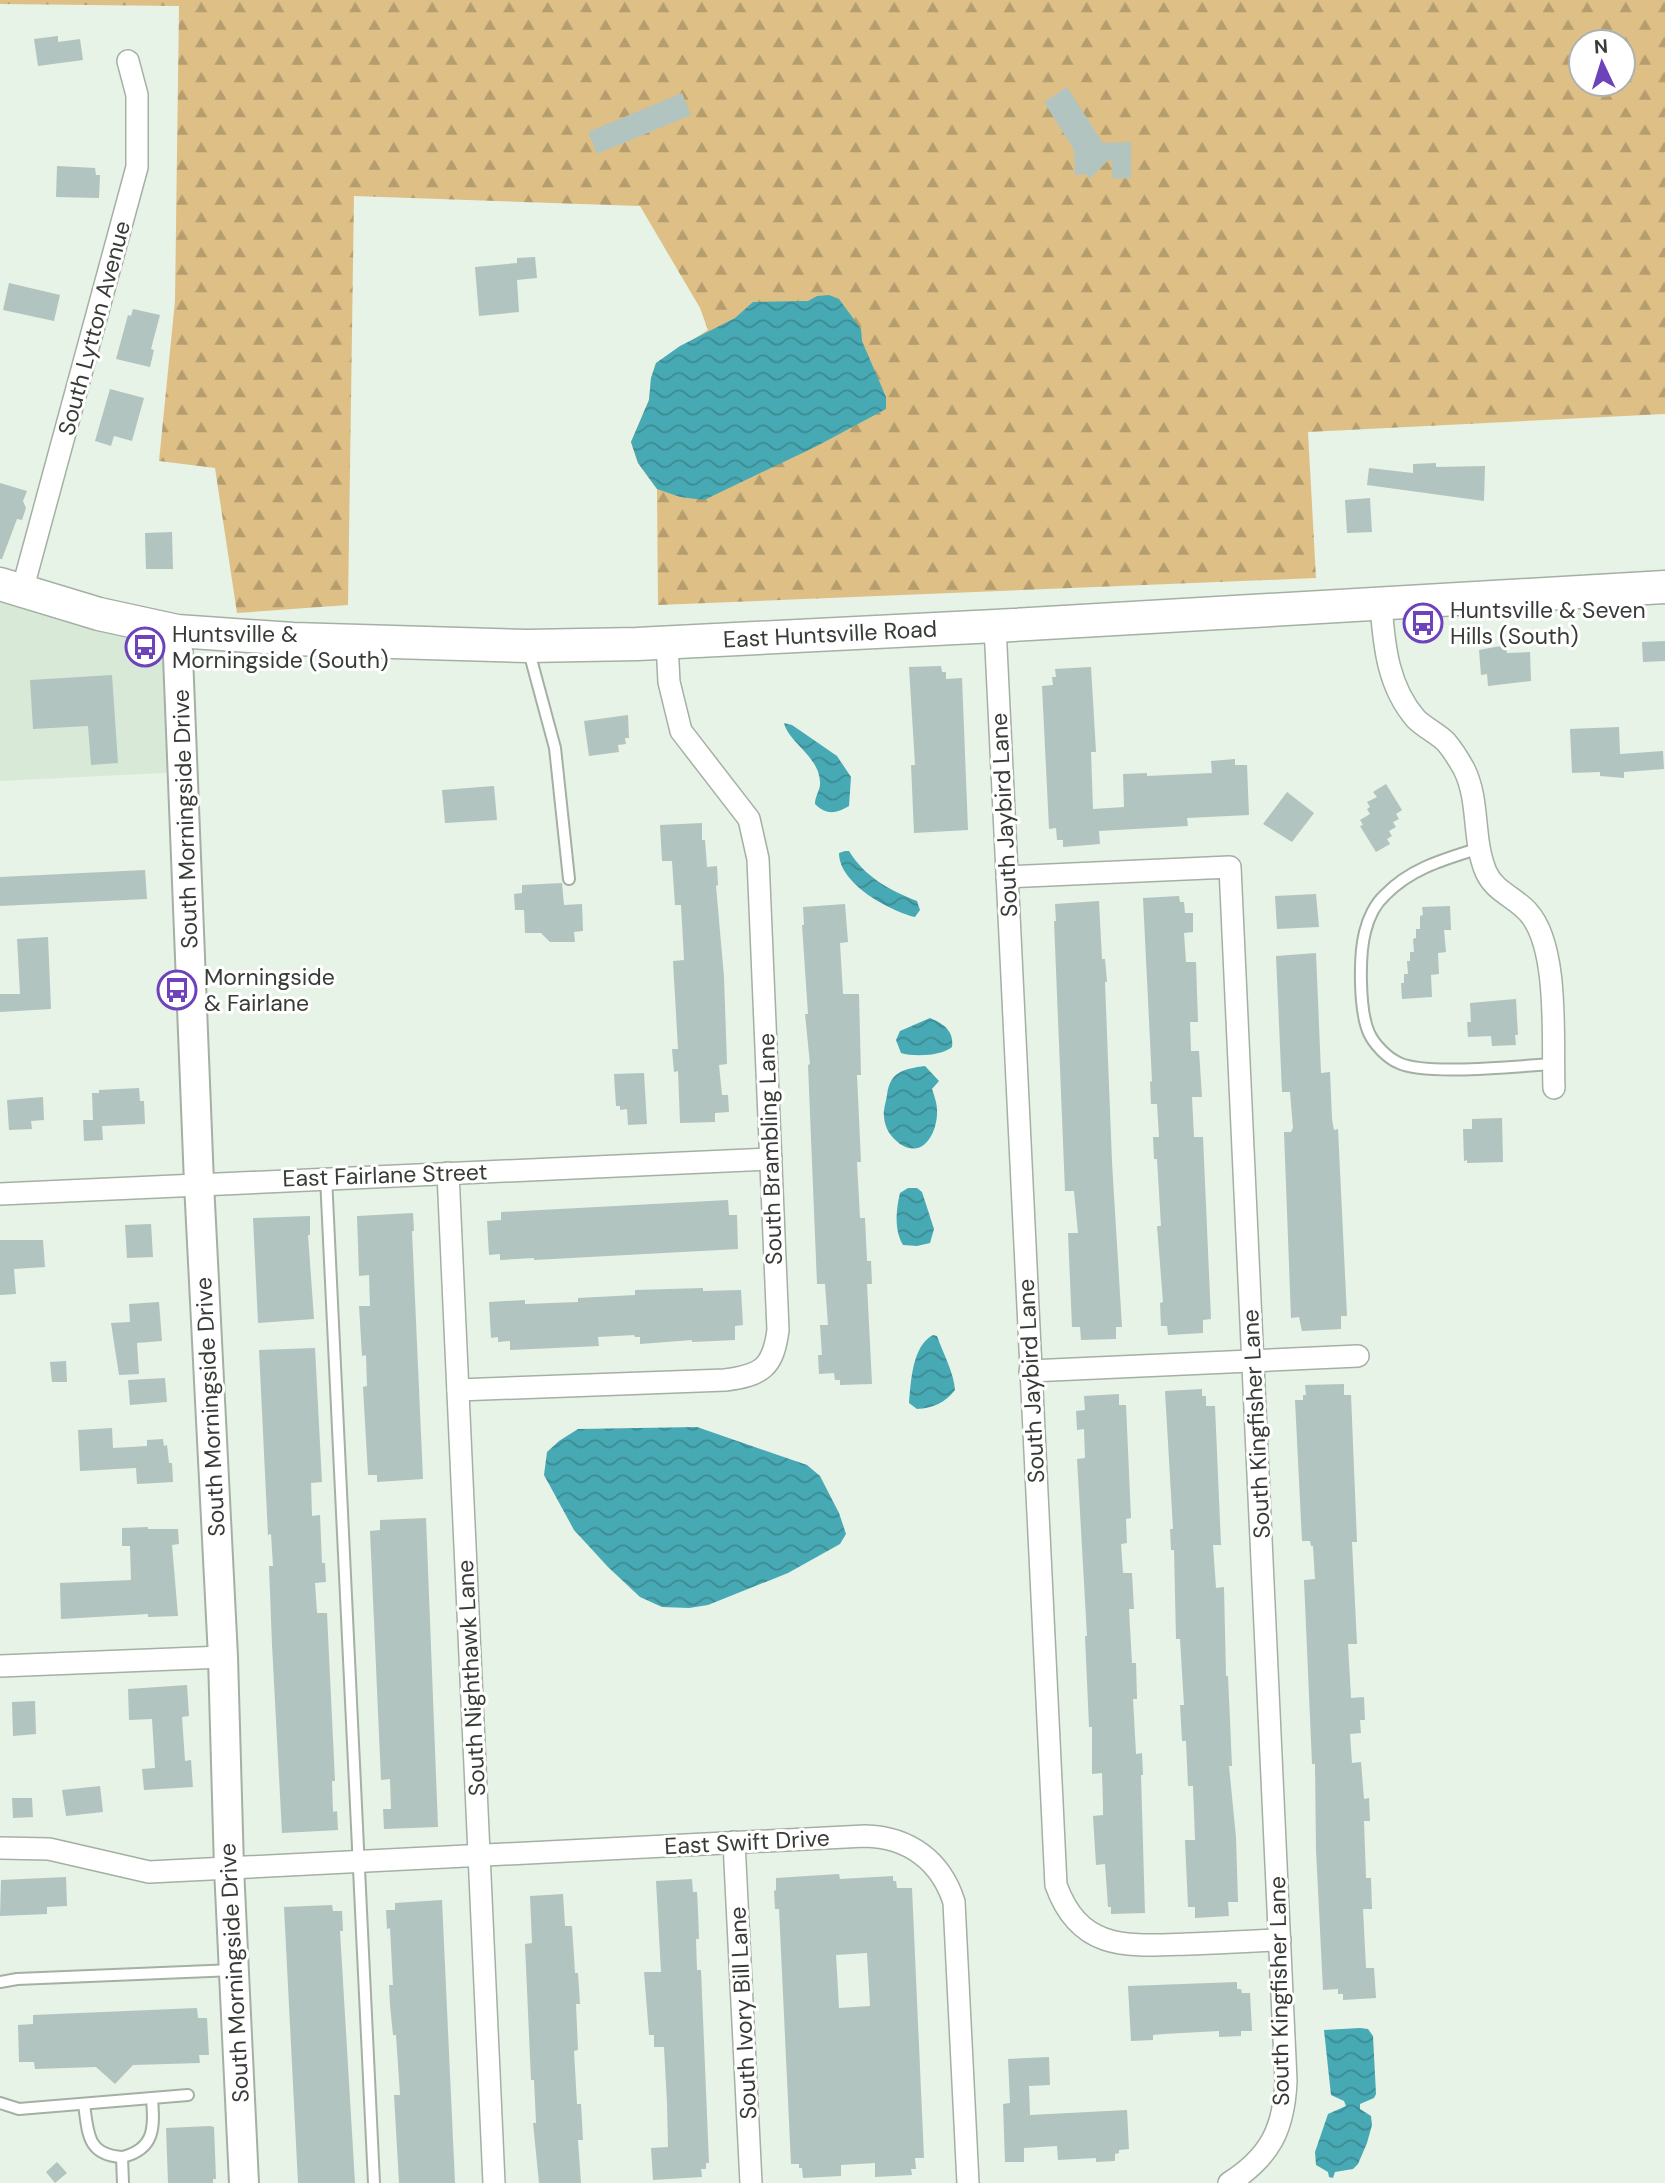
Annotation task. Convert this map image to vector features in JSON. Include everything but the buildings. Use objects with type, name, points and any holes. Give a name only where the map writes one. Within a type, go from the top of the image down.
[{"type":"main road","name":"East Huntsville Road","points":[[11,588],[99,614],[177,631],[293,639],[527,646],[667,643],[995,626],[1665,586]]},
{"type":"street","name":"South Lytton Avenue","points":[[11,588],[137,167],[137,95],[128,61]]},
{"type":"street","points":[[1381,605],[1384,643],[1396,691],[1418,721],[1446,742],[1464,770],[1476,809],[1479,848],[1487,874],[1502,894],[1528,912],[1543,940],[1550,971],[1553,1088]]},
{"type":"street","name":"South Jaybird Lane","points":[[995,626],[1056,1885],[1069,1913],[1092,1934],[1122,1945],[1280,1940]]},
{"type":"street","name":"South Morningside Drive","points":[[177,631],[244,2183]]},
{"type":"street","name":"South Brambling Lane","points":[[458,1390],[750,1377],[765,1366],[775,1351],[778,1330],[758,859],[749,819],[681,731],[669,682],[667,643]]},
{"type":"street","name":"South Kingfisher Lane","points":[[1007,877],[1230,867],[1280,1940],[1285,2105],[1272,2143],[1244,2174],[1229,2183]]},
{"type":"street","name":"East Fairlane Street","points":[[0,1194],[771,1159]]},
{"type":"street","name":"South Nighthawk Lane","points":[[448,1172],[494,2183]]},
{"type":"street","points":[[1030,1371],[1358,1356]]},
{"type":"street","points":[[0,1666],[223,1657]]},
{"type":"street","name":"East Swift Drive","points":[[0,1848],[49,1849],[149,1872],[734,1843],[879,1837],[893,1839],[918,1850],[937,1868],[950,1890],[956,1915],[968,2183]]},
{"type":"street","name":"South Ivory Bill Lane","points":[[734,1843],[751,2183]]},
{"type":"lane","points":[[527,646],[555,748],[569,878]]},
{"type":"lane","points":[[1479,848],[1435,862],[1405,876],[1373,909],[1365,932],[1362,958],[1364,1009],[1369,1032],[1380,1049],[1397,1063],[1419,1069],[1553,1064]]},
{"type":"lane","points":[[326,1178],[374,2183]]},
{"type":"lane","points":[[0,1982],[234,1970]]},
{"type":"lane","points":[[0,2103],[19,2109],[188,2095]]},
{"type":"lane","points":[[84,2104],[85,2128],[96,2148],[109,2156],[122,2157],[132,2155],[145,2145],[152,2133],[155,2120],[152,2098]]},
{"type":"lane","points":[[122,2157],[123,2183]]},
{"type":"shaded area","points":[[0,584],[177,631],[183,772],[0,781]]},
{"type":"green space","points":[[0,0],[1665,0],[1665,414],[1308,432],[1316,578],[658,605],[657,489],[638,463],[631,442],[649,400],[651,378],[656,363],[708,330],[700,308],[640,206],[354,196],[348,605],[237,613],[215,468],[159,461],[175,301],[179,6],[0,4]]},
{"type":"water","points":[[829,295],[839,299],[861,329],[862,341],[886,397],[886,409],[815,447],[704,500],[680,497],[657,489],[638,463],[631,442],[649,400],[651,378],[656,363],[680,346],[735,318],[753,302],[808,301],[817,296]]},
{"type":"water","points":[[784,723],[792,725],[837,756],[851,777],[849,806],[831,812],[815,804],[820,785],[815,765]]},
{"type":"water","points":[[849,851],[862,868],[878,882],[917,901],[920,910],[915,917],[880,902],[856,885],[841,864],[839,853]]},
{"type":"water","points":[[930,1018],[947,1029],[952,1047],[927,1055],[901,1053],[896,1040],[900,1031]]},
{"type":"water","points":[[925,1066],[939,1081],[932,1089],[937,1118],[928,1141],[923,1146],[909,1148],[900,1144],[889,1132],[885,1121],[885,1106],[891,1081],[895,1076],[905,1070]]},
{"type":"water","points":[[908,1188],[917,1188],[922,1192],[934,1229],[930,1243],[903,1245],[900,1239],[897,1220],[900,1193]]},
{"type":"water","points":[[933,1335],[937,1336],[948,1363],[955,1390],[938,1404],[917,1409],[909,1403],[914,1365],[921,1347]]},
{"type":"water","points":[[697,1427],[807,1465],[820,1476],[839,1513],[846,1534],[840,1544],[788,1573],[708,1605],[689,1608],[662,1607],[640,1597],[574,1530],[544,1475],[547,1452],[578,1429]]},
{"type":"water","points":[[1368,2029],[1373,2036],[1376,2094],[1374,2098],[1360,2104],[1360,2109],[1371,2116],[1372,2125],[1358,2164],[1353,2169],[1335,2172],[1333,2178],[1316,2165],[1315,2152],[1328,2114],[1346,2106],[1344,2101],[1331,2095],[1324,2030]]},
{"type":"place","name":"Huntsville & Seven Hills (South)","points":[[1423,623]]},
{"type":"place","name":"Huntsville & Morningside (South)","points":[[145,647]]},
{"type":"place","name":"Morningside & Fairlane","points":[[177,990]]}]
